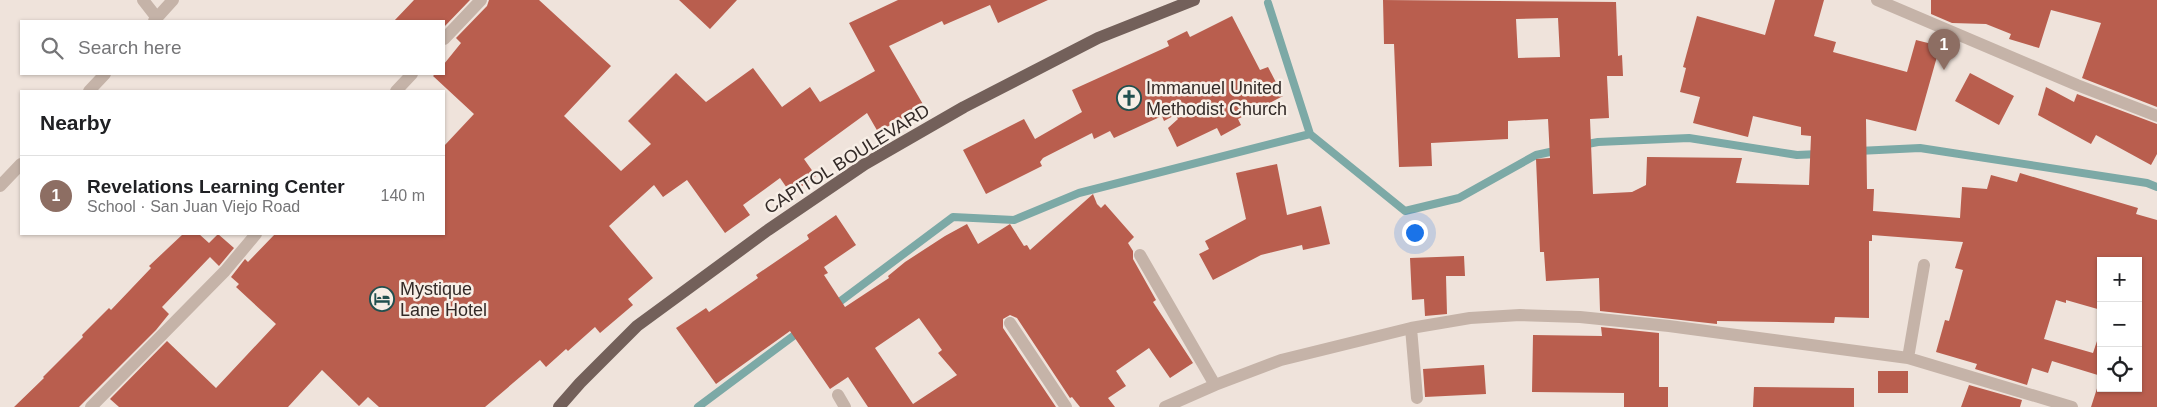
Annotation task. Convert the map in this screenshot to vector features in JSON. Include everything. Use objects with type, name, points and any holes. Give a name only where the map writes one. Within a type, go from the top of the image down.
[{"type":"main road","name":"CAPITOL BOULEVARD","points":[[559,407],[580,383],[637,326],[768,230],[865,164],[964,106],[1098,38],[1194,0]]},
{"type":"street","points":[[143,0],[156,19],[173,0]]},
{"type":"street","points":[[445,38],[481,0]]},
{"type":"street","points":[[1877,0],[2077,85],[2157,116]]},
{"type":"street","points":[[90,90],[104,75]]},
{"type":"street","points":[[397,90],[411,75]]},
{"type":"street","points":[[0,186],[20,165]]},
{"type":"street","points":[[91,407],[225,271],[255,235]]},
{"type":"street","points":[[1140,255],[1215,385]]},
{"type":"street","points":[[1908,358],[1924,265]]},
{"type":"street","points":[[1164,407],[1281,360],[1411,328],[1470,318],[1520,315],[1580,317],[1908,358],[2072,407]]},
{"type":"street","points":[[1010,323],[1066,407]]},
{"type":"street","points":[[1411,328],[1417,398]]},
{"type":"street","points":[[838,395],[845,407]]},
{"type":"building","points":[[414,0],[470,0],[445,26],[445,20],[395,20]]},
{"type":"building","points":[[489,0],[539,0],[611,66],[564,116],[621,171],[651,144],[628,121],[676,73],[706,102],[753,68],[782,107],[810,87],[820,102],[875,71],[849,23],[898,0],[1048,0],[998,23],[990,5],[944,25],[942,21],[889,46],[924,106],[878,132],[867,113],[804,159],[816,176],[791,194],[780,178],[743,205],[750,215],[725,233],[687,180],[663,197],[654,185],[609,226],[653,278],[628,299],[633,305],[600,333],[595,327],[568,351],[566,349],[546,367],[540,360],[485,407],[379,407],[368,397],[359,406],[322,370],[288,407],[119,407],[110,399],[167,341],[216,388],[276,324],[236,287],[239,284],[231,277],[245,259],[248,262],[274,235],[445,235],[445,145],[474,114],[433,76],[445,75],[445,63],[461,43],[456,38],[487,6]]},
{"type":"building","points":[[679,0],[737,0],[710,29]]},
{"type":"building","points":[[1383,0],[1616,2],[1618,56],[1622,55],[1623,76],[1607,76],[1609,118],[1590,119],[1593,194],[1632,192],[1646,185],[1647,157],[1742,158],[1736,183],[1809,185],[1811,136],[1801,135],[1801,127],[1753,116],[1748,137],[1693,123],[1700,97],[1680,92],[1686,68],[1683,67],[1697,16],[1765,35],[1775,0],[1824,0],[1814,36],[1836,42],[1833,52],[1907,72],[1916,40],[1940,46],[1916,131],[1866,119],[1867,189],[1874,189],[1873,211],[1960,218],[1962,187],[1987,189],[1991,175],[2017,182],[2020,173],[2138,208],[2136,214],[2157,220],[2157,407],[2091,407],[2097,388],[2097,392],[2142,392],[2142,257],[2097,257],[2097,309],[2066,300],[2066,303],[2056,300],[2044,339],[2093,353],[2097,341],[2097,375],[2052,361],[2048,373],[2032,368],[2027,385],[1975,369],[1977,364],[1936,352],[1945,320],[1949,321],[1963,270],[1955,268],[1963,242],[1872,235],[1872,241],[1869,241],[1869,318],[1835,317],[1834,323],[1717,321],[1717,324],[1600,311],[1599,278],[1546,281],[1544,252],[1540,252],[1536,159],[1550,158],[1548,119],[1508,121],[1508,139],[1431,143],[1432,166],[1399,167],[1394,44],[1384,44]],"holes":[[[1558,18],[1560,57],[1518,58],[1516,19]]]},
{"type":"building","points":[[1931,0],[2157,0],[2157,107],[2082,78],[2101,23],[2051,10],[2039,48],[2009,39],[2011,34],[1986,24],[1952,23],[1931,14]]},
{"type":"building","points":[[1232,16],[1260,70],[1268,67],[1283,96],[1238,119],[1241,125],[1221,136],[1217,128],[1177,147],[1168,128],[1178,119],[1175,115],[1164,121],[1162,116],[1114,138],[1110,131],[1094,139],[1092,133],[1043,158],[1040,162],[1042,166],[986,194],[963,150],[1024,119],[1035,139],[1082,112],[1072,90],[1169,46],[1167,41],[1187,31],[1190,37]]},
{"type":"building","points":[[1970,73],[2014,96],[1999,125],[1955,101]]},
{"type":"building","points":[[2046,87],[2074,102],[2077,94],[2157,124],[2157,154],[2151,165],[2096,135],[2091,144],[2038,115]]},
{"type":"building","points":[[1277,164],[1287,215],[1321,206],[1330,244],[1303,250],[1302,245],[1261,255],[1213,280],[1199,254],[1209,249],[1205,241],[1246,219],[1236,173]]},
{"type":"building","points":[[1093,194],[1097,204],[1101,208],[1105,204],[1134,237],[1128,243],[1133,251],[1133,259],[1156,300],[1153,302],[1193,363],[1170,378],[1149,348],[1116,371],[1126,386],[1108,398],[1115,407],[1080,407],[1072,397],[1070,398],[1017,318],[1010,315],[1003,319],[1003,328],[1056,407],[868,407],[848,377],[830,389],[790,331],[716,384],[676,328],[706,308],[709,312],[758,278],[756,275],[809,239],[807,235],[836,215],[856,245],[824,267],[828,273],[824,275],[845,307],[889,278],[888,276],[905,262],[967,224],[978,244],[1010,224],[1024,246],[1027,245],[1030,250]],"holes":[[[919,318],[942,350],[938,353],[957,375],[913,404],[875,348]]]},
{"type":"building","points":[[182,235],[200,235],[209,243],[219,235],[234,248],[219,266],[210,257],[162,307],[169,314],[156,330],[79,407],[14,407],[44,378],[109,308],[111,310],[151,268],[149,266]]},
{"type":"building","points":[[1464,256],[1465,276],[1446,276],[1447,314],[1425,316],[1424,299],[1412,300],[1410,258]]},
{"type":"building","points":[[1601,327],[1659,333],[1659,387],[1668,387],[1668,407],[1624,407],[1624,393],[1532,392],[1533,335],[1602,336]]},
{"type":"building","points":[[1484,365],[1486,394],[1425,397],[1423,369]]},
{"type":"building","points":[[1878,371],[1908,371],[1908,393],[1878,393]]},
{"type":"building","points":[[1969,385],[2022,400],[2020,407],[1961,407]]},
{"type":"building","points":[[1754,387],[1854,388],[1854,407],[1753,407]]},
{"type":"waterway","points":[[1268,3],[1310,134]]},
{"type":"waterway","points":[[834,306],[953,217],[1014,220],[1079,193],[1310,134],[1405,211],[1459,198],[1536,155],[1559,150]]},
{"type":"waterway","points":[[1582,145],[1598,142],[1689,138],[1797,155],[1819,154]]},
{"type":"waterway","points":[[1858,151],[1920,148],[2147,183],[2157,187]]},
{"type":"waterway","points":[[698,407],[800,331]]},
{"type":"place","name":"Revelations Learning Center","points":[[1944,70]]},
{"type":"place","name":"Immanuel United Methodist Church","points":[[1129,98]]},
{"type":"place","name":"Mystique Lane Hotel","points":[[382,299]]}]
